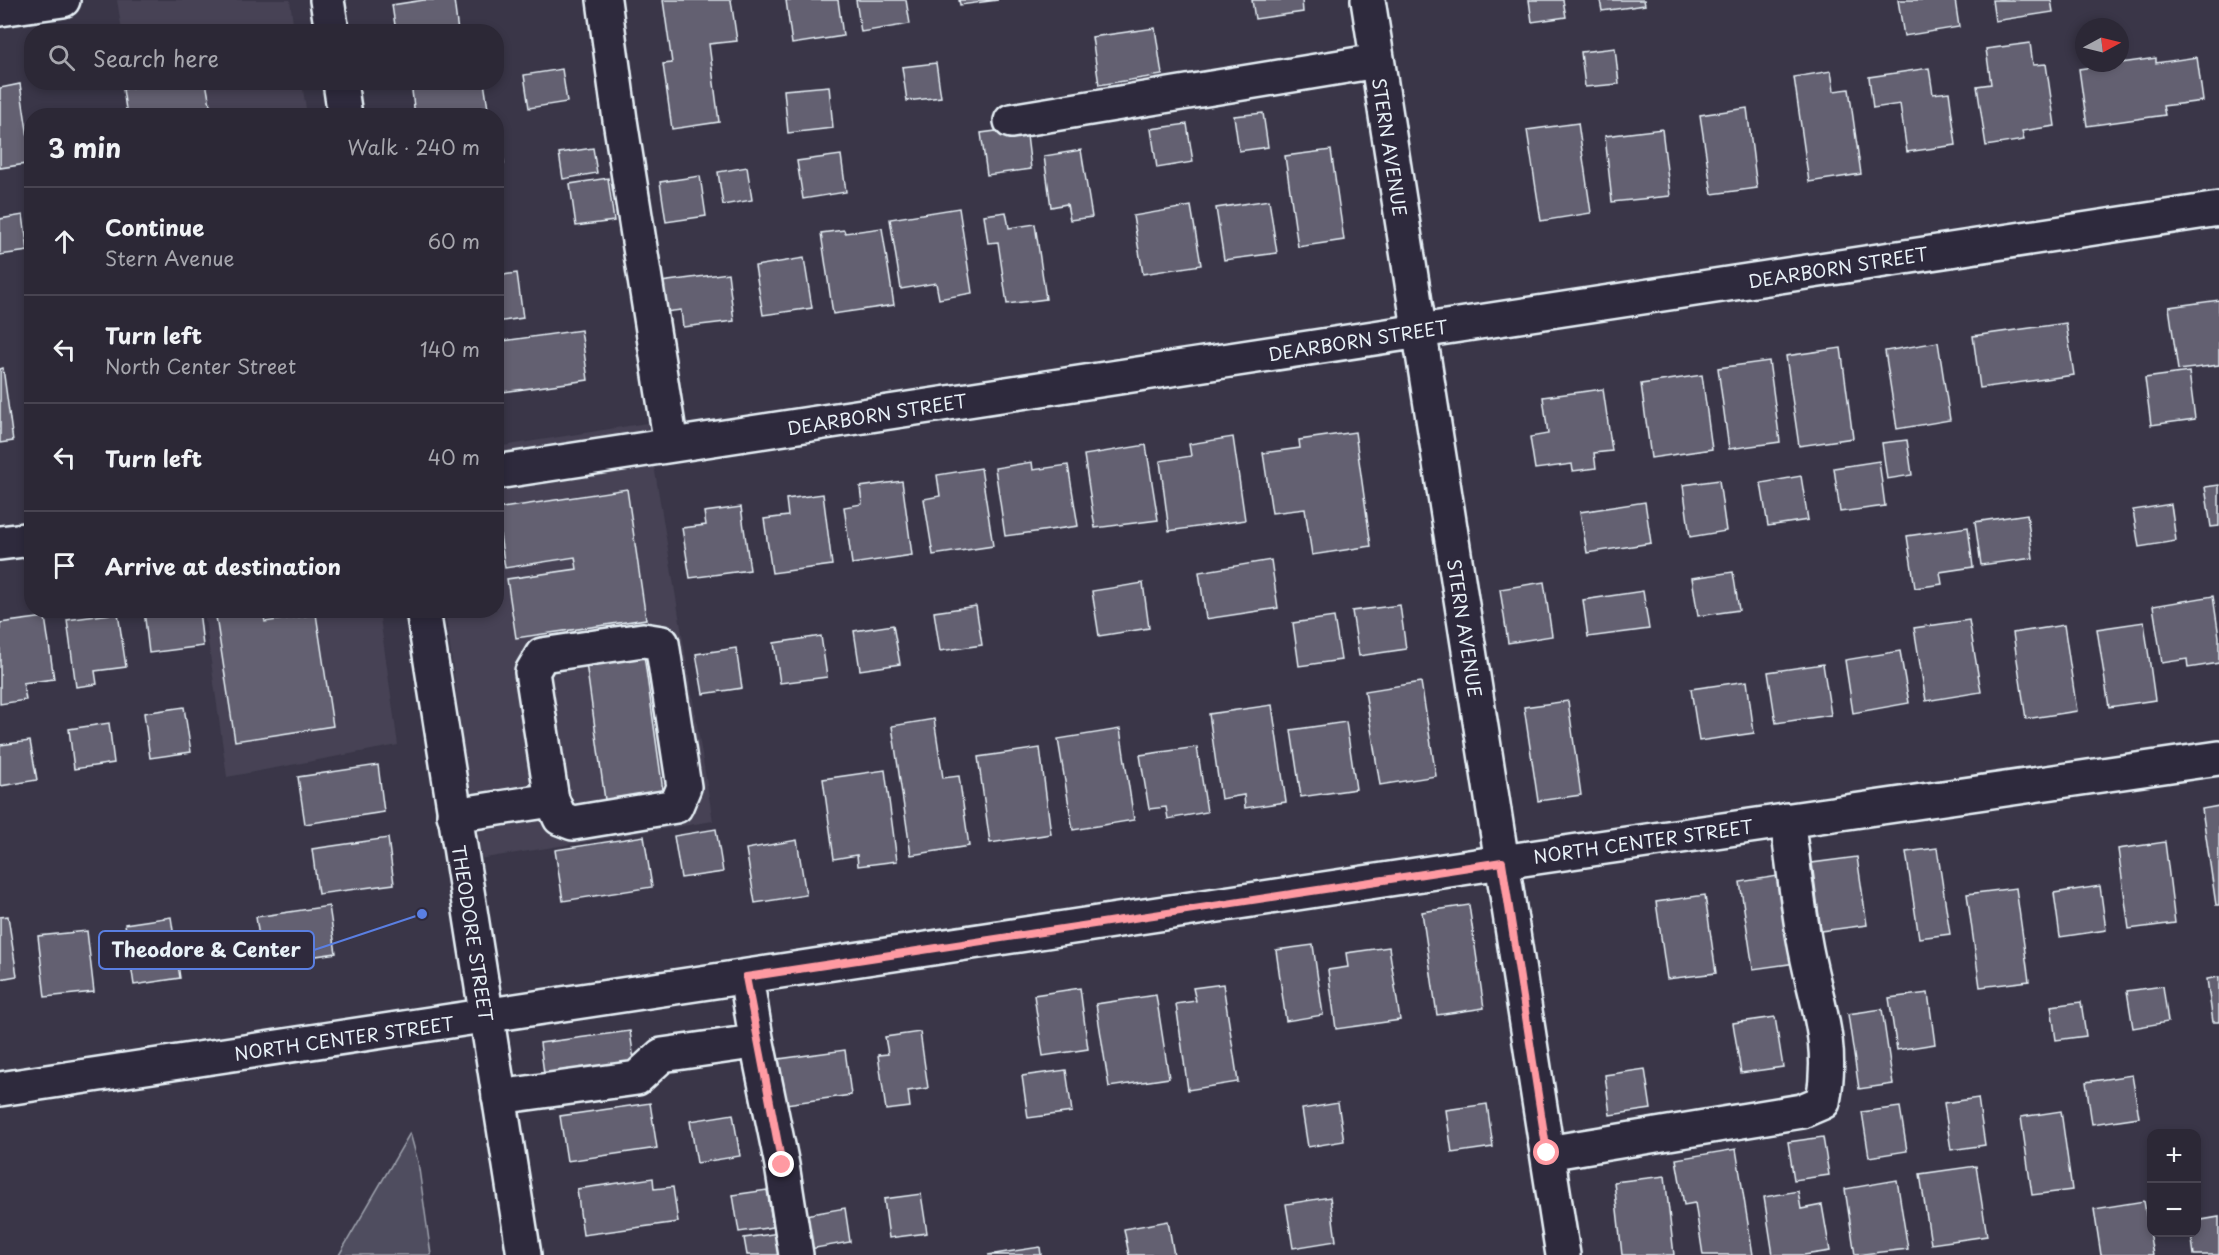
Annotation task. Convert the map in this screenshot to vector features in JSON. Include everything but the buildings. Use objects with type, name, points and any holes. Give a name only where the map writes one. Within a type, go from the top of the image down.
[{"type":"street","points":[[0,9],[63,0]]},
{"type":"street","points":[[327,0],[331,24]]},
{"type":"street","points":[[604,0],[620,120],[671,445]]},
{"type":"street","name":"STERN AVENUE","points":[[1368,0],[1563,1255]]},
{"type":"street","points":[[1011,121],[1377,61]]},
{"type":"street","points":[[341,90],[344,108]]},
{"type":"street","name":"DEARBORN STREET","points":[[504,471],[2219,209]]},
{"type":"street","points":[[0,543],[24,540]]},
{"type":"street","name":"THEODORE STREET","points":[[424,618],[524,1255]]},
{"type":"street","points":[[643,640],[662,643],[684,787],[676,806],[573,823],[560,818],[552,800],[532,672],[542,655],[643,640]]},
{"type":"street","name":"NORTH CENTER STREET","points":[[0,1089],[1502,862],[2219,758]]},
{"type":"street","points":[[454,814],[552,800]]},
{"type":"street","points":[[1547,1153],[1802,1111],[1823,1102],[1828,1075],[1827,1043],[1804,940],[1787,820]]},
{"type":"street","points":[[746,977],[782,1165],[796,1255]]},
{"type":"street","points":[[499,1097],[637,1078],[663,1055],[746,1043],[756,1038]]},
{"type":"shaded area","points":[[117,0],[290,0],[293,24],[121,24]]},
{"type":"shaded area","points":[[130,90],[303,90],[306,108],[132,108]]},
{"type":"shaded area","points":[[647,423],[713,821],[479,859],[446,618],[504,618],[504,446]]},
{"type":"shaded area","points":[[205,618],[380,618],[398,745],[227,777]]},
{"type":"shaded area","points":[[410,1133],[418,1162],[431,1255],[339,1255]]},
{"type":"place","name":"Theodore & Center","points":[[422,914]]},
{"type":"route","points":[[782,1165],[746,977],[1502,862],[1547,1153]]}]
